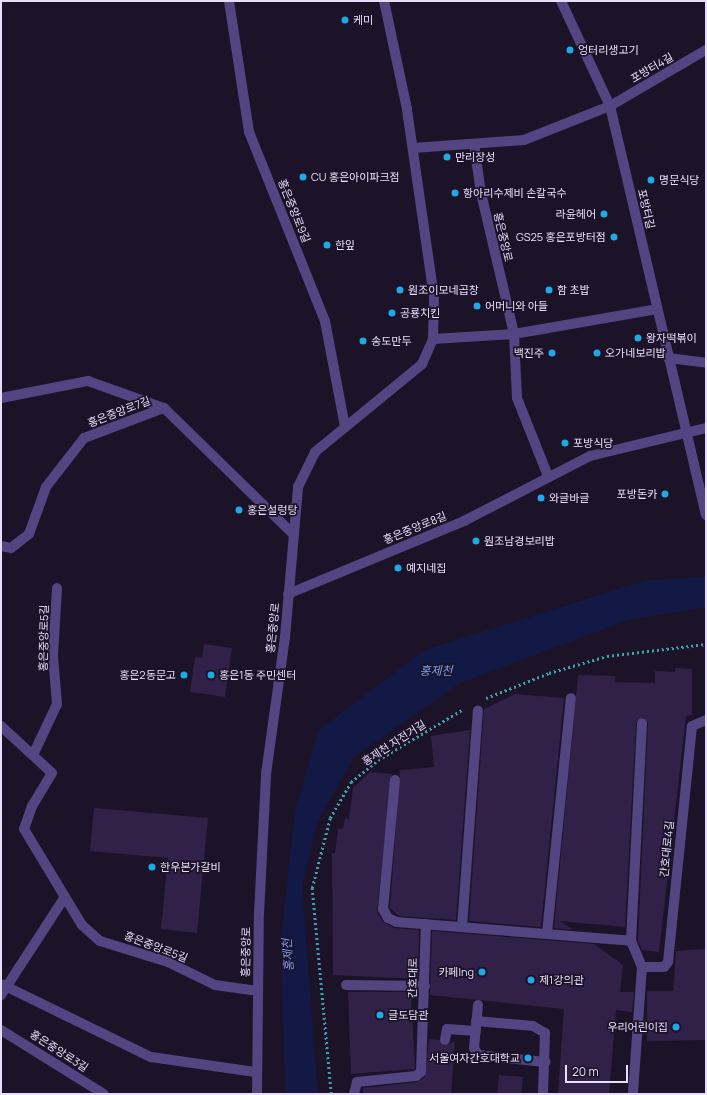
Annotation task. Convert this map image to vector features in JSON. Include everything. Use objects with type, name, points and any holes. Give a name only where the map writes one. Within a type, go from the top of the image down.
[{"type":"street","name":"홍은중앙로9길","points":[[229,1],[249,132],[325,321],[345,427]]},
{"type":"street","name":"홍은중앙로","points":[[257,1094],[255,1072],[257,991],[266,774],[288,594],[298,487],[315,452],[422,364],[433,339],[434,297],[412,148],[384,1]]},
{"type":"street","name":"포방터길","points":[[561,1],[610,106],[685,431],[706,515]]},
{"type":"street","name":"포방터4길","points":[[610,106],[706,50]]},
{"type":"street","points":[[412,148],[524,140],[610,106]]},
{"type":"street","name":"홍은중앙로","points":[[474,144],[481,193],[514,334]]},
{"type":"street","points":[[433,339],[514,334],[657,309]]},
{"type":"street","points":[[514,334],[517,398],[548,476]]},
{"type":"street","points":[[668,358],[706,363]]},
{"type":"street","name":"홍은중앙로7길","points":[[1,398],[88,381],[164,408],[293,534]]},
{"type":"street","name":"홍은중앙로7길","points":[[1,546],[11,548],[29,534],[46,487],[84,438],[164,408]]},
{"type":"street","points":[[685,431],[706,428]]},
{"type":"street","name":"홍은중앙로8길","points":[[288,594],[464,521],[548,476],[590,456],[685,431]]},
{"type":"street","name":"홍은중앙로5길","points":[[33,756],[57,704],[53,656],[57,588]]},
{"type":"street","points":[[547,933],[571,698]]},
{"type":"street","points":[[462,927],[478,706]]},
{"type":"street","name":"간호대로4길","points":[[642,967],[664,967],[668,962],[692,726],[706,720]]},
{"type":"street","points":[[633,1094],[642,967],[631,941],[642,723]]},
{"type":"street","name":"홍은중앙로5길","points":[[1,726],[10,738],[52,773],[32,806],[24,828],[82,925],[100,941],[168,962],[215,985],[257,991]]},
{"type":"street","points":[[395,780],[383,909],[392,921],[631,941]]},
{"type":"street","points":[[65,897],[3,989],[151,1057],[255,1072]]},
{"type":"street","name":"간호대로","points":[[354,1094],[357,1082],[420,1075],[423,1064],[426,924]]},
{"type":"street","points":[[346,985],[424,986]]},
{"type":"street","points":[[478,1005],[474,1048],[483,1057],[546,1062]]},
{"type":"street","points":[[445,1040],[447,1030],[476,1026],[538,1027],[547,1037],[543,1094]]},
{"type":"street","name":"홍은중앙로3길","points":[[1,1030],[104,1094]]},
{"type":"path","points":[[478,706],[549,673],[607,656],[706,644]]},
{"type":"path","name":"홍제천 자전거길","points":[[331,1094],[312,888],[330,818],[351,782],[378,760],[465,709]]},
{"type":"water","name":"홍제천","points":[[706,577],[706,607],[628,620],[460,683],[354,757],[318,821],[302,887],[318,1094],[285,1094],[281,947],[284,909],[295,812],[318,731],[424,650],[647,580]]},
{"type":"building","name":"홍은1동 주민센터","points":[[204,644],[232,648],[225,697],[190,692],[195,657],[202,658]]},
{"type":"building","points":[[675,668],[692,669],[692,715],[686,716],[659,952],[642,950],[638,940],[648,723],[643,717],[636,723],[625,927],[560,921],[573,930],[554,928],[578,675],[615,676],[615,682],[655,683],[655,671],[675,672]]},
{"type":"building","points":[[515,694],[564,698],[541,927],[469,921],[484,709]]},
{"type":"building","points":[[470,730],[456,920],[399,916],[390,908],[400,770],[434,767],[431,736]]},
{"type":"building","points":[[370,772],[392,774],[377,912],[383,922],[394,928],[419,930],[418,979],[333,975],[332,853],[335,853],[338,829],[343,829],[345,818],[349,819],[353,788]]},
{"type":"building","points":[[94,808],[208,818],[197,933],[161,929],[168,858],[90,851]]},
{"type":"building","name":"제1강의관","points":[[432,931],[594,944],[623,965],[620,992],[634,992],[632,1012],[616,1010],[609,1094],[558,1094],[564,1009],[430,995]]},
{"type":"building","name":"우리어린이집","points":[[706,949],[706,1040],[647,1041],[647,991],[673,991],[676,951]]},
{"type":"building","points":[[348,992],[417,992],[411,994],[415,1069],[351,1074]]},
{"type":"building","points":[[429,1039],[439,1040],[444,1046],[455,1041],[451,1094],[363,1094],[363,1088],[417,1082],[425,1077]]},
{"type":"building","points":[[499,1075],[523,1077],[521,1094],[497,1094]]},
{"type":"place","name":"케미","points":[[345,20]]},
{"type":"place","name":"엉터리생고기","points":[[570,50]]},
{"type":"place","name":"만리장성","points":[[447,157]]},
{"type":"place","name":"CU 홍은아이파크점","points":[[303,177]]},
{"type":"place","name":"명문식당","points":[[651,180]]},
{"type":"place","name":"항아리수제비 손칼국수","points":[[455,193]]},
{"type":"place","name":"라윤헤어","points":[[604,214]]},
{"type":"place","name":"GS25 홍은포방터점","points":[[614,237]]},
{"type":"place","name":"한잎","points":[[327,245]]},
{"type":"place","name":"원조이모네곱창","points":[[400,290]]},
{"type":"place","name":"함 초밥","points":[[549,290]]},
{"type":"place","name":"어머니와 아들","points":[[477,306]]},
{"type":"place","name":"공룡치킨","points":[[392,313]]},
{"type":"place","name":"왕자떡볶이","points":[[638,338]]},
{"type":"place","name":"송도만두","points":[[363,341]]},
{"type":"place","name":"백진주","points":[[552,353]]},
{"type":"place","name":"오가네보리밥","points":[[597,353]]},
{"type":"place","name":"포방식당","points":[[565,443]]},
{"type":"place","name":"포방돈카","points":[[665,494]]},
{"type":"place","name":"와글바글","points":[[541,498]]},
{"type":"place","name":"홍은설렁탕","points":[[239,510]]},
{"type":"place","name":"원조남경보리밥","points":[[476,541]]},
{"type":"place","name":"예지네집","points":[[398,568]]},
{"type":"place","name":"홍은2동문고","points":[[184,675]]},
{"type":"place","name":"홍은1동 주민센터","points":[[211,675]]},
{"type":"place","name":"한우본가갈비","points":[[152,867]]},
{"type":"place","name":"카페Ing","points":[[482,972]]},
{"type":"place","name":"제1강의관","points":[[531,980]]},
{"type":"place","name":"글도담관","points":[[380,1015]]},
{"type":"place","name":"우리어린이집","points":[[676,1027]]},
{"type":"place","name":"서울여자간호대학교","points":[[528,1058]]}]
